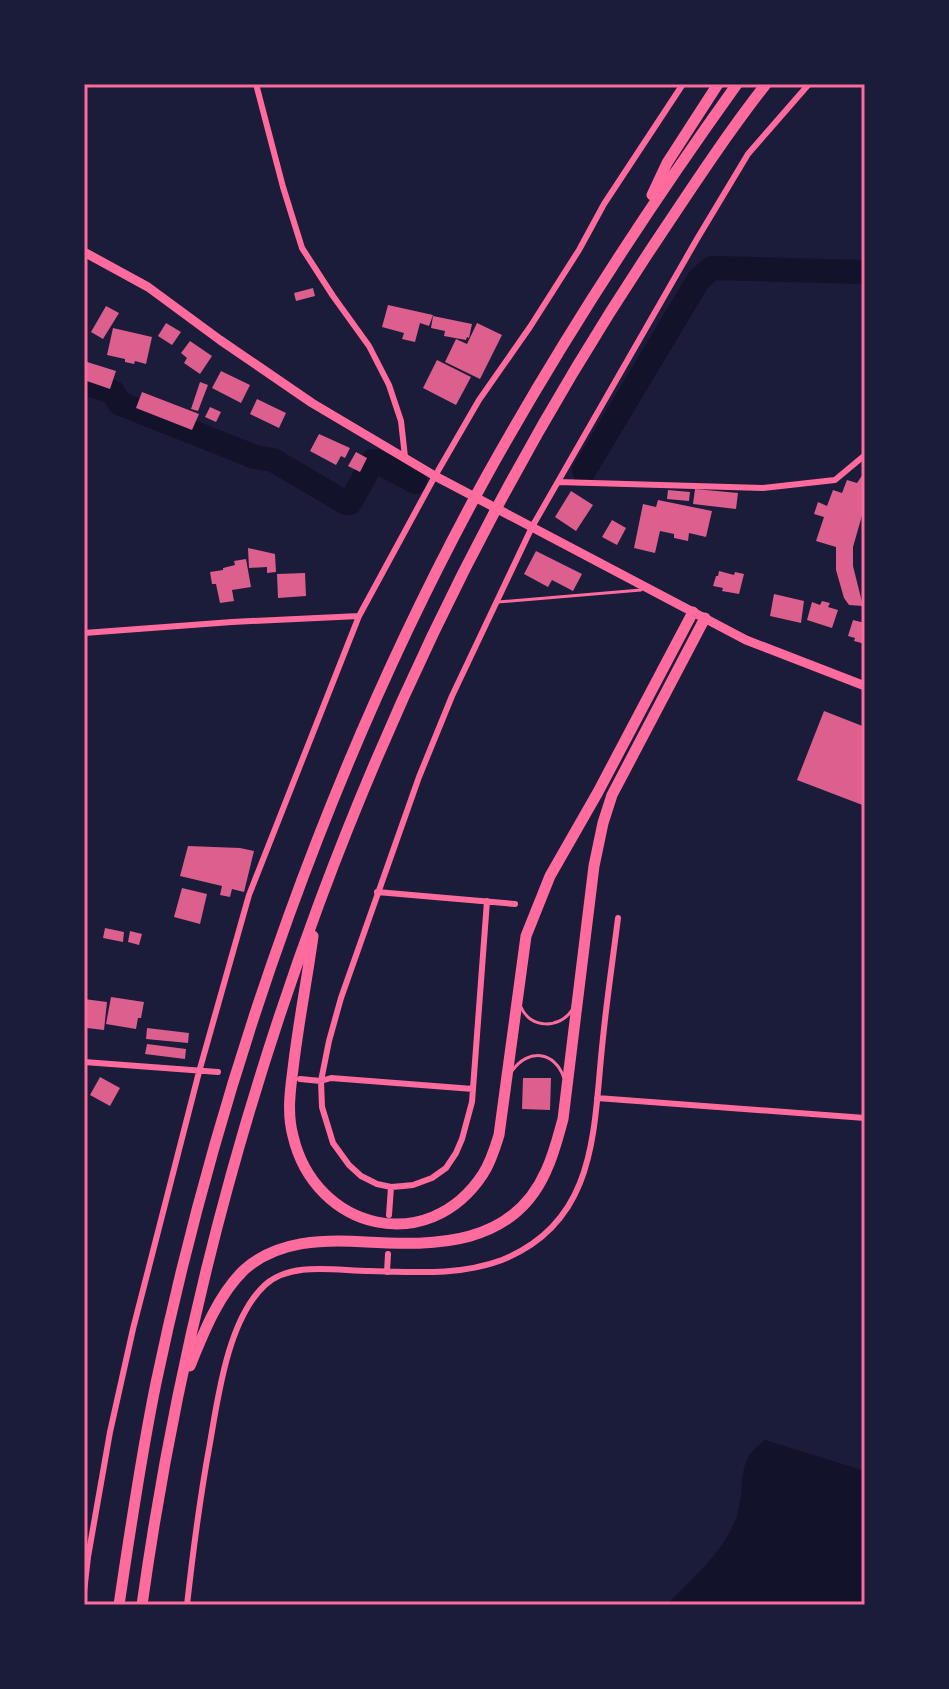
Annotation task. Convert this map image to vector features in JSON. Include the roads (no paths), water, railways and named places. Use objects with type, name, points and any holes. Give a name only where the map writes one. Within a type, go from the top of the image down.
[{"type":"highway","points":[[637,228],[667,163],[718,84]]},
{"type":"highway","points":[[119,1605],[139,1477],[166,1340],[194,1226],[247,1041],[294,903],[350,761],[401,647],[467,514],[567,336],[737,84]]},
{"type":"highway","points":[[142,1605],[180,1388],[206,1272],[246,1124],[317,908],[383,743],[453,591],[545,421],[624,290],[766,84]]},
{"type":"highway","points":[[317,908],[295,1046],[290,1110],[292,1134],[299,1158],[309,1178],[325,1195],[360,1218],[377,1223],[411,1223],[431,1217],[469,1192],[492,1157],[499,1135],[526,936],[550,876],[693,612]]},
{"type":"highway","points":[[180,1388],[217,1307],[244,1271],[266,1255],[312,1242],[337,1240],[387,1243],[468,1239],[494,1228],[523,1206],[536,1191],[556,1146],[567,1093],[594,866],[603,823],[612,795],[705,618]]},
{"type":"main road","points":[[84,252],[148,287],[312,403],[435,476],[746,640],[865,686]]},
{"type":"street","points":[[256,84],[302,248],[369,346],[389,385],[401,421],[405,457]]},
{"type":"street","points":[[84,1592],[110,1432],[126,1358],[199,1072],[249,895],[359,616],[479,400],[538,314],[604,204],[683,84]]},
{"type":"street","points":[[487,901],[472,1102],[462,1139],[446,1168],[432,1178],[413,1185],[391,1187],[377,1184],[361,1176],[333,1143],[322,1107],[321,1081],[341,998],[419,777],[446,710],[532,527],[748,154],[809,84]]},
{"type":"street","points":[[558,482],[763,488],[835,480],[865,455]]},
{"type":"street","points":[[84,633],[359,616]]},
{"type":"street","points":[[377,892],[515,904]]},
{"type":"street","points":[[187,1605],[199,1506],[220,1382],[244,1313],[265,1285],[280,1276],[316,1269],[435,1273],[501,1260],[538,1240],[569,1206],[588,1165],[594,1134],[618,918]]},
{"type":"street","points":[[84,1062],[218,1072]]},
{"type":"street","points":[[300,1079],[321,1081],[331,1078],[473,1089]]},
{"type":"street","points":[[597,1098],[865,1118]]},
{"type":"street","points":[[389,1215],[391,1187]]},
{"type":"street","points":[[387,1272],[388,1254]]},
{"type":"lane","points":[[496,603],[649,589]]},
{"type":"lane","points":[[517,996],[524,1013],[532,1021],[556,1024],[567,1019],[580,992]]},
{"type":"lane","points":[[506,1085],[520,1062],[536,1056],[549,1057],[563,1073],[567,1093]]},
{"type":"waterway","points":[[584,471],[699,279],[712,268],[865,272]]},
{"type":"waterway","points":[[84,383],[113,392],[119,403],[255,457],[273,460],[346,503],[350,503],[373,461],[415,482]]}]
